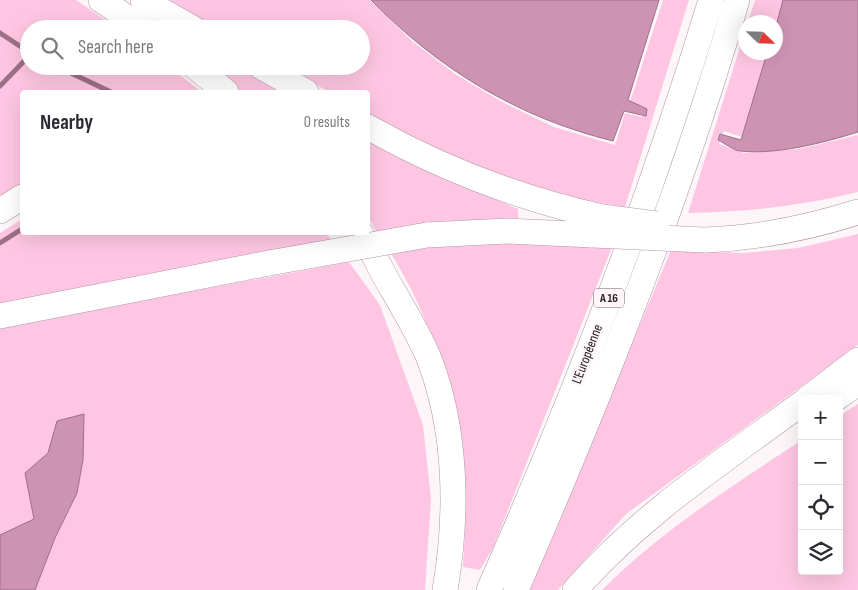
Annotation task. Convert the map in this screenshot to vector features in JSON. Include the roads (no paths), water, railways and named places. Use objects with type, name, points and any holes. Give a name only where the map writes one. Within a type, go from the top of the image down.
[{"type":"highway","points":[[101,0],[131,20]]},
{"type":"highway","points":[[143,0],[178,20]]},
{"type":"highway","name":"L'Européenne","points":[[489,590],[551,446],[597,330],[665,143],[711,0]]},
{"type":"highway","name":"L'Européenne","points":[[516,590],[586,425],[644,276],[696,127],[737,0]]},
{"type":"highway","points":[[205,75],[224,90]]},
{"type":"highway","points":[[276,75],[302,90]]},
{"type":"highway","points":[[370,128],[414,153],[470,178],[529,198],[598,226]]},
{"type":"highway","points":[[0,211],[20,197]]},
{"type":"highway","points":[[708,234],[785,222],[858,207]]},
{"type":"highway","points":[[0,316],[269,263],[427,235],[598,226],[743,238],[793,231],[858,212]]},
{"type":"highway","points":[[351,235],[365,251],[398,299]]},
{"type":"highway","points":[[362,235],[428,357],[438,389],[450,451],[454,515],[445,590]]},
{"type":"highway","points":[[812,395],[858,360]]},
{"type":"highway","points":[[841,395],[858,383]]},
{"type":"highway","points":[[575,590],[613,549],[697,478],[798,406]]},
{"type":"highway","points":[[613,549],[798,424]]},
{"type":"waterway","points":[[0,33],[20,46]]},
{"type":"waterway","points":[[0,86],[20,65]]},
{"type":"waterway","points":[[75,75],[107,90]]},
{"type":"waterway","points":[[0,243],[20,230]]}]
